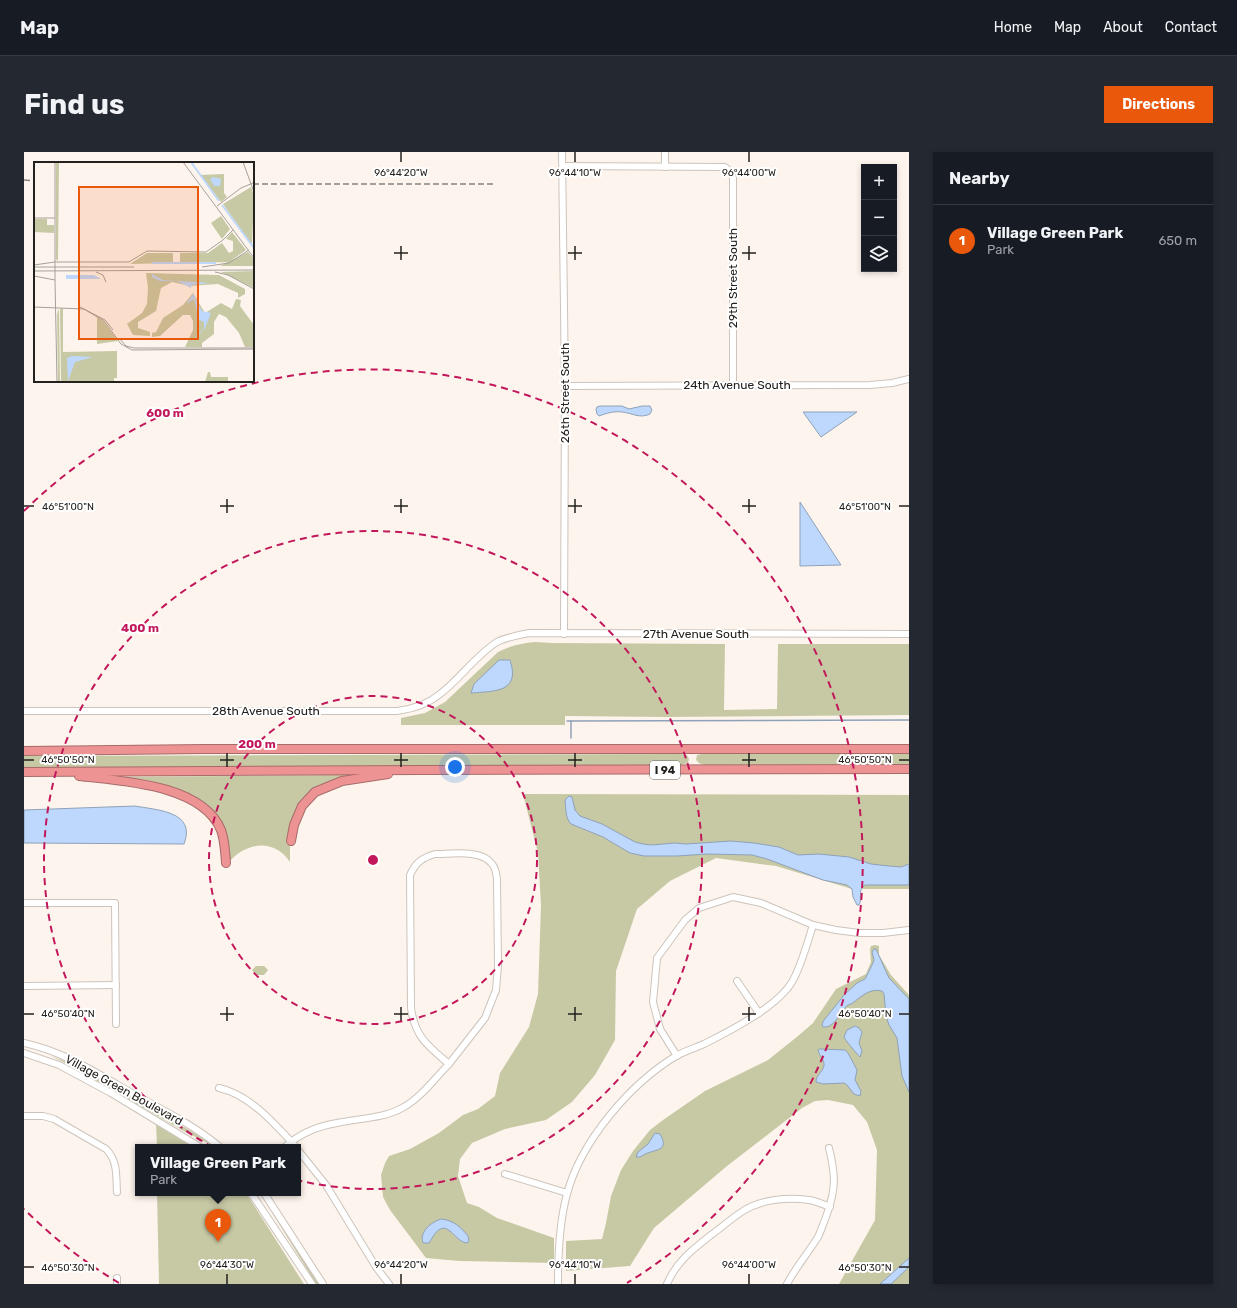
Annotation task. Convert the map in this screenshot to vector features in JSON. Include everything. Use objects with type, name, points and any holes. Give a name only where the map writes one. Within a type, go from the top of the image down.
[{"type":"highway","name":"I 94","points":[[24,751],[204,749],[909,749]]},
{"type":"highway","name":"I 94","points":[[24,772],[909,769]]},
{"type":"highway","points":[[291,841],[294,825],[302,806],[315,792],[342,781],[422,770]]},
{"type":"highway","points":[[42,772],[149,785],[180,794],[206,809],[220,828],[225,843],[226,863]]},
{"type":"street","name":"26th Street South","points":[[562,152],[565,386],[564,634]]},
{"type":"street","points":[[563,166],[665,167],[665,152]]},
{"type":"street","name":"29th Street South","points":[[665,167],[726,167],[730,171],[733,178],[733,386]]},
{"type":"street","name":"24th Avenue South","points":[[565,386],[870,385],[892,383],[909,379]]},
{"type":"street","name":"27th Avenue South","points":[[487,649],[511,636],[529,633],[909,634]]},
{"type":"street","name":"28th Avenue South","points":[[24,711],[398,711],[420,706],[440,694],[487,649]]},
{"type":"street","points":[[289,1144],[308,1132],[322,1127],[375,1117],[402,1108],[417,1098],[449,1064],[485,1018],[492,1004],[498,979],[496,873],[492,862],[485,857],[475,854],[435,854],[426,856],[419,860],[414,866],[410,875],[412,1018],[417,1031],[425,1043],[449,1064]]},
{"type":"street","points":[[677,1056],[660,1029],[653,1002],[657,958],[685,920],[699,908],[733,897],[761,903],[813,925],[836,930],[883,932],[909,930]]},
{"type":"street","points":[[24,903],[115,903],[116,1024]]},
{"type":"street","points":[[558,1284],[558,1242],[567,1193],[579,1161],[594,1136],[622,1100],[645,1078],[677,1056],[727,1032],[759,1013],[781,995],[792,982],[806,949],[813,925]]},
{"type":"street","points":[[737,982],[759,1013]]},
{"type":"street","points":[[24,986],[116,985]]},
{"type":"street","name":"Village Green Boulevard","points":[[24,1043],[44,1048],[73,1060],[182,1121],[216,1144]]},
{"type":"street","name":"Village Green Boulevard","points":[[24,1053],[59,1065],[111,1093],[196,1144]]},
{"type":"street","points":[[218,1088],[230,1091],[246,1100],[272,1121],[291,1142]]},
{"type":"street","points":[[24,1116],[44,1116],[54,1119],[106,1149],[114,1161],[117,1192]]},
{"type":"street","points":[[787,1284],[792,1274],[819,1236],[830,1206],[834,1192],[835,1170],[829,1148]]},
{"type":"street","points":[[301,1154],[326,1185],[376,1267],[389,1284]]},
{"type":"street","points":[[505,1174],[567,1193]]},
{"type":"street","points":[[253,1196],[312,1284]]},
{"type":"street","points":[[266,1196],[324,1284]]},
{"type":"street","points":[[666,1284],[678,1263],[691,1250],[745,1210],[758,1204],[790,1198],[810,1200],[830,1206]]},
{"type":"green space","points":[[530,642],[725,644],[724,710],[777,709],[778,644],[909,644],[909,715],[664,717],[565,716],[565,725],[401,725],[401,718],[425,713],[445,702],[498,652],[516,645]],"holes":[[[480,678],[493,691],[471,693],[474,684]]]},
{"type":"green space","points":[[909,754],[909,764],[704,765],[696,760],[697,755]]},
{"type":"green space","points":[[687,755],[689,759],[688,763],[679,765],[24,768],[24,756]]},
{"type":"green space","points":[[350,776],[319,785],[309,794],[290,834],[290,862],[276,849],[268,846],[260,846],[243,850],[229,862],[228,845],[218,818],[198,799],[171,786],[155,782],[125,779],[122,777]]},
{"type":"green space","points":[[523,794],[909,795],[909,889],[852,889],[776,866],[716,858],[670,881],[637,909],[616,971],[615,1040],[595,1075],[572,1102],[546,1120],[505,1129],[472,1143],[460,1159],[458,1176],[467,1203],[479,1207],[497,1218],[554,1238],[554,1263],[459,1261],[426,1258],[390,1210],[383,1197],[381,1175],[389,1156],[410,1149],[439,1133],[463,1115],[478,1109],[495,1096],[500,1073],[529,1027],[538,994],[541,905],[538,853]]},
{"type":"green space","points":[[871,946],[879,946],[879,955],[891,975],[909,995],[909,1284],[839,1284],[875,1220],[877,1150],[867,1122],[853,1105],[828,1100],[815,1101],[802,1108],[727,1166],[654,1228],[630,1266],[566,1271],[566,1241],[602,1239],[611,1196],[621,1170],[633,1151],[650,1130],[705,1091],[768,1060],[798,1036],[813,1023],[836,989],[866,974],[871,962],[870,949]]},
{"type":"green space","points":[[256,966],[264,966],[268,970],[264,975],[256,975],[252,970]]},
{"type":"green space","points":[[51,1056],[78,1066],[196,1134],[211,1144],[187,1133],[73,1067]]},
{"type":"green space","points":[[156,1123],[188,1144],[157,1144]]},
{"type":"green space","points":[[157,1196],[248,1196],[304,1284],[159,1284]]},
{"type":"green space","points":[[270,1209],[281,1223],[320,1284],[316,1284]]},
{"type":"water","points":[[600,406],[622,406],[629,409],[650,406],[652,410],[650,414],[643,416],[610,412],[599,416],[596,409]]},
{"type":"water","points":[[803,412],[857,412],[821,437]]},
{"type":"water","points":[[800,502],[841,565],[800,566]]},
{"type":"water","points":[[499,660],[510,660],[512,679],[509,684],[503,688],[488,692],[471,693],[474,684]]},
{"type":"water","points":[[569,796],[572,797],[575,810],[580,816],[602,824],[635,842],[651,845],[731,841],[779,847],[798,855],[819,854],[849,857],[871,864],[901,867],[909,864],[909,885],[865,885],[861,889],[860,902],[859,905],[857,905],[853,897],[852,889],[847,885],[823,880],[767,859],[752,855],[707,854],[644,856],[630,853],[603,837],[571,824],[567,816],[565,800]]},
{"type":"water","points":[[135,806],[163,811],[180,819],[185,825],[186,833],[184,844],[24,843],[24,810]]},
{"type":"water","points":[[876,949],[889,978],[909,999],[909,1092],[902,1076],[897,1038],[889,1025],[886,1016],[884,994],[882,991],[878,990],[866,993],[848,1005],[831,1025],[823,1027],[822,1024],[845,994],[857,983],[865,979],[874,960],[872,952]]},
{"type":"water","points":[[855,1026],[862,1032],[859,1043],[862,1051],[860,1057],[844,1037],[847,1030]]},
{"type":"water","points":[[818,1050],[845,1050],[848,1053],[857,1070],[855,1080],[861,1091],[860,1096],[854,1094],[844,1083],[823,1084],[816,1082],[824,1066],[824,1062]]},
{"type":"water","points":[[655,1133],[660,1134],[663,1146],[640,1157],[636,1157],[638,1152],[648,1144]]},
{"type":"water","points":[[441,1219],[453,1222],[460,1227],[468,1236],[469,1241],[467,1243],[460,1241],[450,1231],[444,1228],[433,1236],[429,1243],[423,1243],[423,1235],[427,1228],[434,1222]]},
{"type":"water","points":[[909,1258],[909,1267],[891,1284],[880,1284]]},
{"type":"waterway","points":[[567,721],[909,720]]},
{"type":"waterway","points":[[571,721],[571,738]]},
{"type":"railway","points":[[24,180],[34,181]]},
{"type":"railway","points":[[254,184],[495,184]]},
{"type":"place","name":"Village Green Park","points":[[218,1242]]}]
